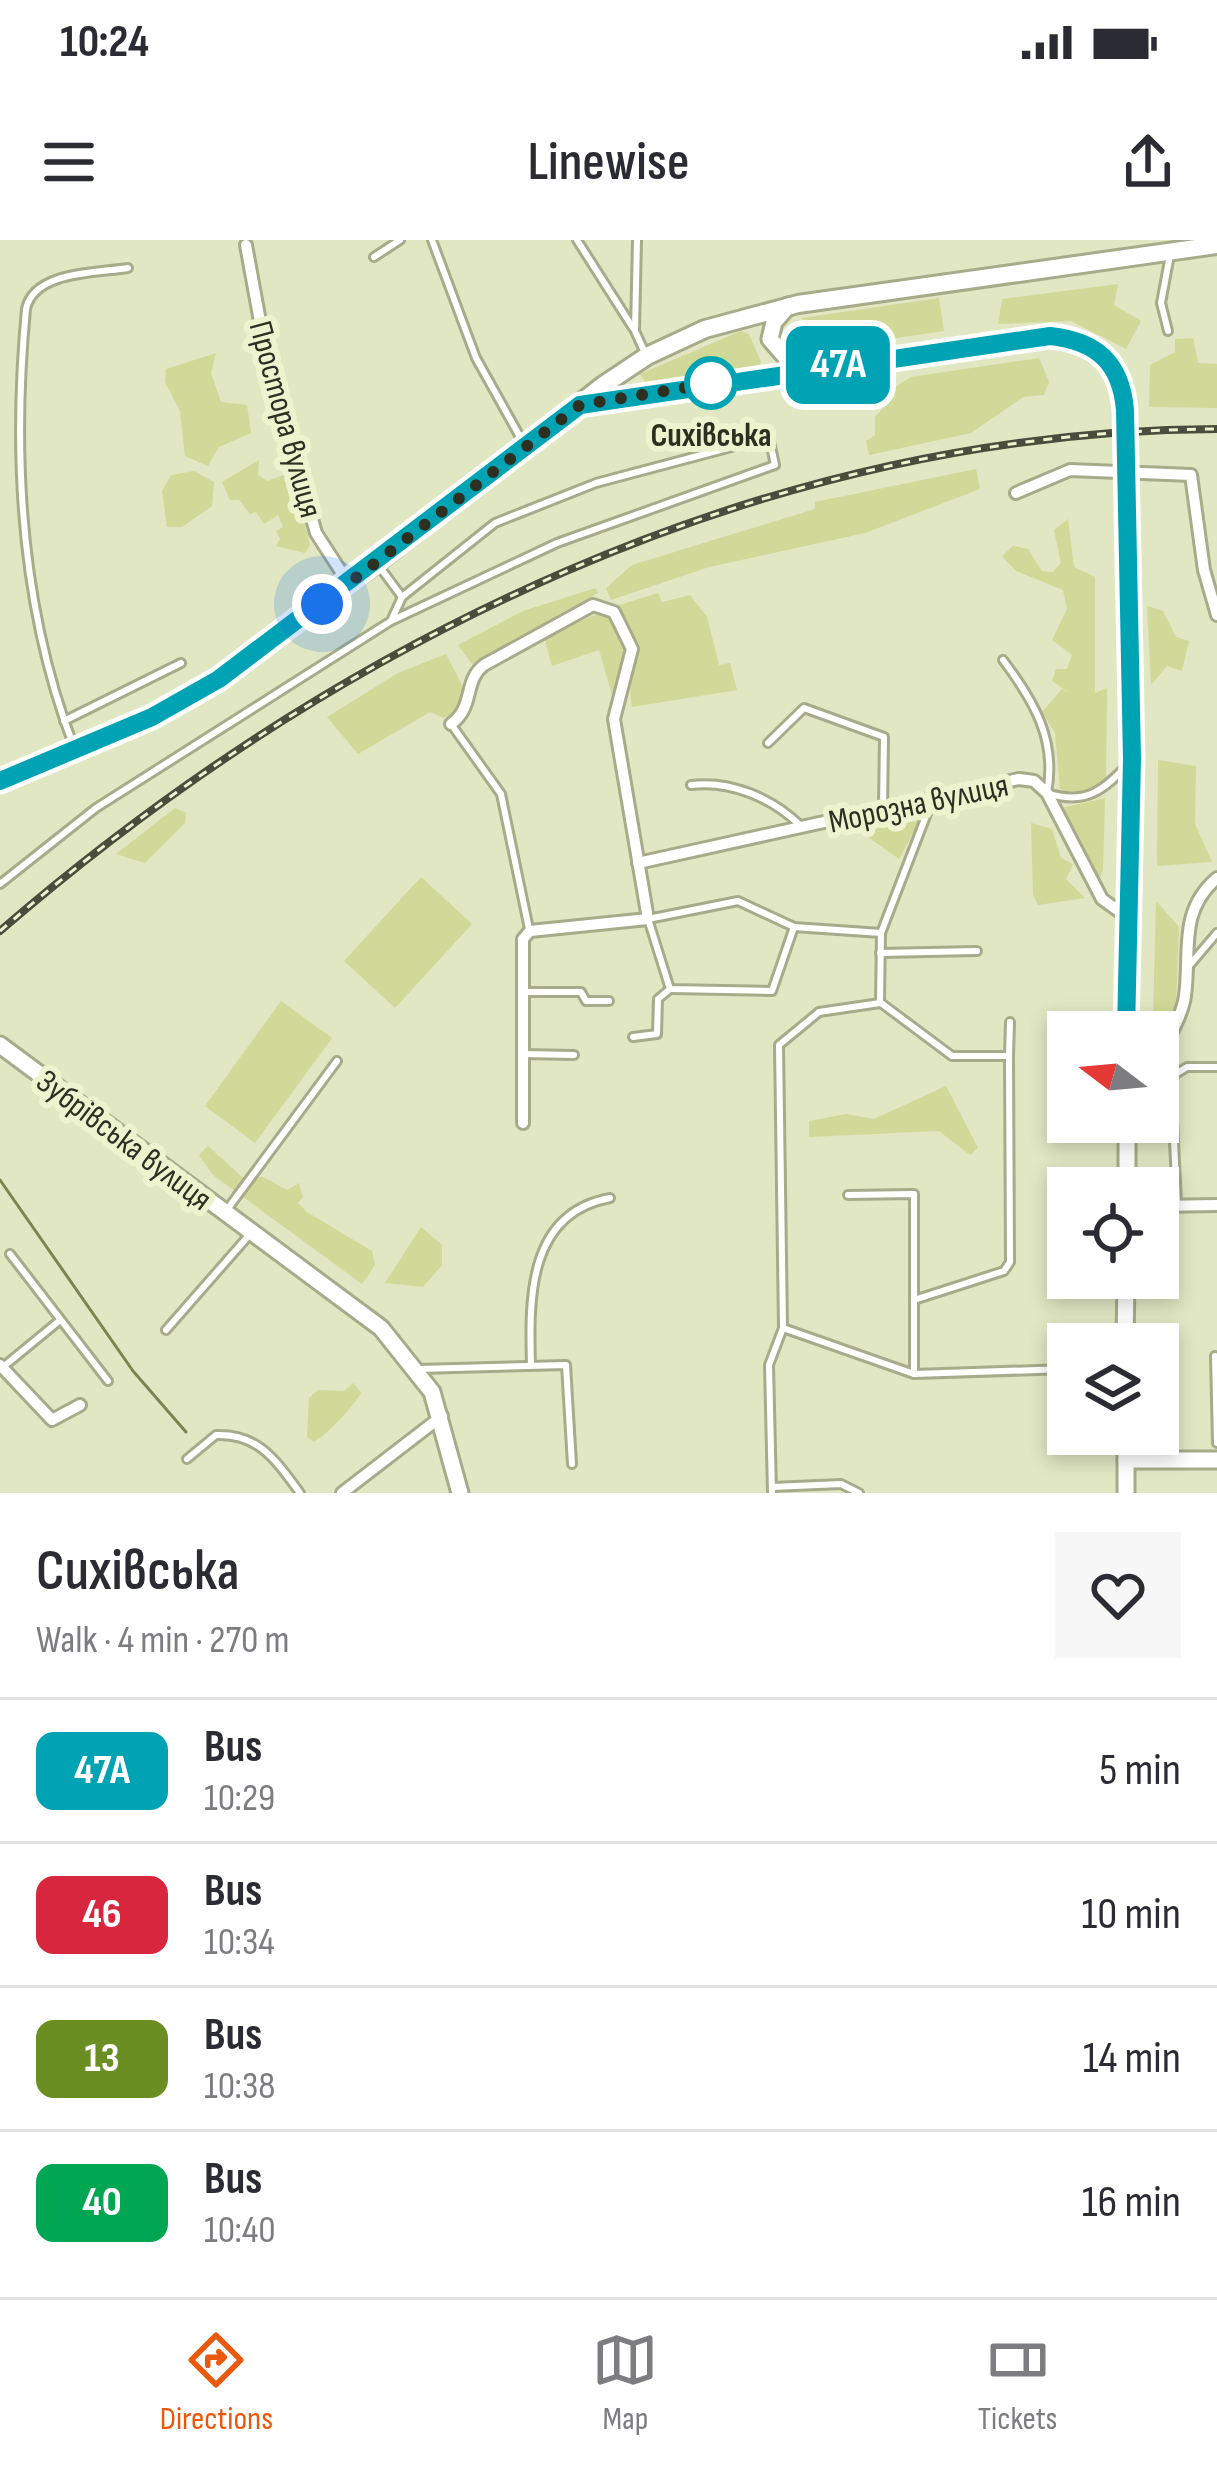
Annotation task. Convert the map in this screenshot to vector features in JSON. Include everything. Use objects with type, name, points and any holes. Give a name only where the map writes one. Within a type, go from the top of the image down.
[{"type":"main road","points":[[0,781],[186,699],[349,584],[647,356],[742,316],[788,306],[1171,246],[1217,245]]},
{"type":"main road","points":[[788,306],[774,322],[770,339],[796,369]]},
{"type":"main road","points":[[580,405],[796,369],[1050,336],[1071,338],[1111,361],[1119,373],[1125,410],[1132,759],[1126,1011]]},
{"type":"main road","name":"Зубрівська вулиця","points":[[0,1045],[381,1328],[418,1369],[442,1416],[460,1493]]},
{"type":"main road","points":[[1126,1455],[1126,1493]]},
{"type":"main road","points":[[1126,1460],[1217,1460]]},
{"type":"street","name":"Простора вулиця","points":[[246,245],[268,365],[316,533],[349,584]]},
{"type":"street","points":[[1016,493],[1070,470],[1192,475],[1207,587],[1217,614]]},
{"type":"street","points":[[451,724],[467,708],[476,671],[593,605],[614,612],[632,649],[614,719],[648,920],[530,931],[523,940],[523,1123]]},
{"type":"street","name":"Морозна вулиця","points":[[638,863],[1018,779],[1034,781],[1048,793],[1102,899],[1127,917]]},
{"type":"street","points":[[1179,1013],[1185,999],[1185,934],[1194,906],[1217,878]]},
{"type":"street","points":[[1179,1206],[1217,1205]]},
{"type":"street","points":[[2,1366],[55,1421],[80,1405]]},
{"type":"street","points":[[342,1493],[442,1416]]},
{"type":"lane","points":[[374,257],[400,240]]},
{"type":"lane","points":[[432,240],[476,358],[526,447]]},
{"type":"lane","points":[[577,240],[647,356]]},
{"type":"lane","points":[[635,331],[638,240]]},
{"type":"lane","points":[[1168,331],[1161,303],[1171,246]]},
{"type":"lane","points":[[76,751],[41,646],[26,551],[18,413],[26,309],[32,293],[45,282],[128,268]]},
{"type":"lane","points":[[0,884],[96,808],[391,621],[592,529],[775,465],[769,437],[596,483],[495,523],[402,597],[391,621]]},
{"type":"lane","points":[[377,563],[402,597]]},
{"type":"lane","points":[[1004,660],[1048,737],[1048,793],[1068,800],[1097,793],[1132,759]]},
{"type":"lane","points":[[64,721],[182,663]]},
{"type":"lane","points":[[768,743],[804,708],[884,737],[883,809]]},
{"type":"lane","points":[[451,724],[501,794],[530,931]]},
{"type":"lane","points":[[691,785],[716,782],[734,788],[781,806],[801,826]]},
{"type":"lane","points":[[880,1003],[881,933],[933,799]]},
{"type":"lane","points":[[670,989],[648,920],[738,901],[794,927],[881,933]]},
{"type":"lane","points":[[633,1037],[657,1034],[658,999],[670,989],[772,992],[794,927]]},
{"type":"lane","points":[[1185,970],[1217,934]]},
{"type":"lane","points":[[880,953],[977,951]]},
{"type":"lane","points":[[523,992],[580,992],[586,1001],[609,1001]]},
{"type":"lane","points":[[859,1493],[841,1484],[772,1490],[769,1365],[783,1328],[779,1045],[819,1012],[880,1003],[952,1056],[1009,1056]]},
{"type":"lane","points":[[914,1300],[1004,1270],[1010,1262],[1010,1022]]},
{"type":"lane","points":[[523,1054],[574,1054]]},
{"type":"lane","points":[[224,1214],[337,1061]]},
{"type":"lane","points":[[1176,1167],[1172,1077],[1187,1067],[1217,1066]]},
{"type":"lane","points":[[848,1195],[914,1194],[914,1374]]},
{"type":"lane","points":[[531,1365],[530,1286],[545,1242],[574,1210],[610,1198]]},
{"type":"lane","points":[[166,1330],[250,1234]]},
{"type":"lane","points":[[10,1254],[108,1381]]},
{"type":"lane","points":[[2,1366],[58,1321]]},
{"type":"lane","points":[[783,1328],[914,1374],[1047,1370]]},
{"type":"lane","points":[[1215,1356],[1217,1443]]},
{"type":"lane","points":[[418,1369],[559,1364],[570,1373],[572,1464]]},
{"type":"lane","points":[[187,1459],[216,1435],[246,1438],[268,1451],[300,1493]]},
{"type":"green space","points":[[1118,284],[1114,305],[1141,321],[1126,349],[1071,321],[998,324],[1002,299]]},
{"type":"green space","points":[[939,298],[944,331],[807,351],[802,318]]},
{"type":"green space","points":[[741,331],[749,334],[761,362],[758,368],[646,384],[640,374]]},
{"type":"green space","points":[[1193,338],[1198,363],[1217,364],[1217,408],[1149,407],[1150,365],[1175,352],[1175,339]]},
{"type":"green space","points":[[216,353],[211,373],[221,402],[247,405],[251,433],[219,447],[208,466],[185,456],[180,411],[165,382],[166,369]]},
{"type":"green space","points":[[1039,358],[1049,382],[1044,395],[1023,397],[971,433],[869,455],[866,441],[875,435],[875,417],[895,396],[893,388],[911,377]]},
{"type":"green space","points":[[259,460],[258,475],[267,481],[284,475],[294,486],[310,545],[305,553],[276,546],[280,539],[276,531],[283,527],[278,515],[264,524],[239,500],[230,500],[222,482]]},
{"type":"green space","points":[[976,469],[980,489],[865,533],[709,567],[611,600],[606,588],[632,565],[815,509],[815,502]]},
{"type":"green space","points":[[194,471],[214,482],[212,506],[182,527],[167,527],[162,491],[171,475]]},
{"type":"green space","points":[[1068,519],[1074,567],[1095,577],[1095,693],[1107,688],[1106,781],[1081,796],[1060,789],[1055,733],[1042,712],[1062,689],[1071,694],[1052,681],[1056,669],[1067,669],[1072,655],[1052,640],[1067,609],[1063,590],[1016,571],[1002,556],[1013,546],[1028,549],[1042,571],[1053,572],[1061,563],[1054,530]]},
{"type":"green space","points":[[596,588],[598,593],[472,664],[458,645],[523,611]]},
{"type":"green space","points":[[658,593],[662,602],[690,595],[707,617],[719,665],[730,663],[737,690],[632,707],[632,645],[613,607]]},
{"type":"green space","points":[[1147,606],[1163,611],[1176,637],[1189,641],[1182,671],[1167,666],[1151,685]]},
{"type":"green space","points":[[601,612],[613,619],[625,638],[625,661],[612,695],[599,650],[552,666],[544,637]]},
{"type":"green space","points":[[446,654],[465,691],[455,712],[444,718],[430,712],[358,754],[327,717],[398,673]]},
{"type":"green space","points":[[1158,760],[1196,766],[1195,824],[1212,862],[1157,866]]},
{"type":"green space","points":[[1105,798],[1103,870],[1100,878],[1061,808]]},
{"type":"green space","points":[[175,808],[186,813],[185,823],[145,863],[116,854]]},
{"type":"green space","points":[[916,809],[923,815],[899,859],[865,835],[883,814]]},
{"type":"green space","points":[[1031,823],[1052,829],[1061,858],[1073,864],[1066,879],[1085,898],[1038,905],[1033,895]]},
{"type":"green space","points":[[421,877],[472,924],[395,1008],[344,961]]},
{"type":"green space","points":[[1156,901],[1179,927],[1176,1008],[1153,1011]]},
{"type":"green space","points":[[281,1001],[332,1038],[255,1143],[205,1106]]},
{"type":"green space","points":[[946,1086],[978,1148],[970,1155],[939,1131],[809,1137],[809,1121],[846,1114],[874,1119]]},
{"type":"green space","points":[[208,1146],[242,1177],[263,1177],[287,1190],[299,1183],[303,1197],[298,1203],[307,1212],[372,1251],[375,1265],[362,1284],[213,1175],[199,1155]]},
{"type":"green space","points":[[421,1227],[442,1245],[442,1265],[423,1287],[385,1283]]},
{"type":"green space","points":[[354,1383],[361,1393],[346,1413],[314,1442],[307,1437],[309,1398],[318,1390],[344,1391]]},
{"type":"waterway","points":[[0,1180],[133,1371],[186,1432]]},
{"type":"railway","points":[[0,931],[130,826],[269,730],[414,645],[565,572],[722,512],[883,467],[1048,439],[1217,429]]},
{"type":"bus line","name":"47А","points":[[0,781],[152,717],[219,679],[580,405],[796,369],[1050,336],[1071,338],[1111,361],[1123,386],[1125,410],[1132,759],[1126,1011]]},
{"type":"place","name":"Сихівська","points":[[711,383]]},
{"type":"route","points":[[322,604],[580,405],[725,381],[711,383]]}]
